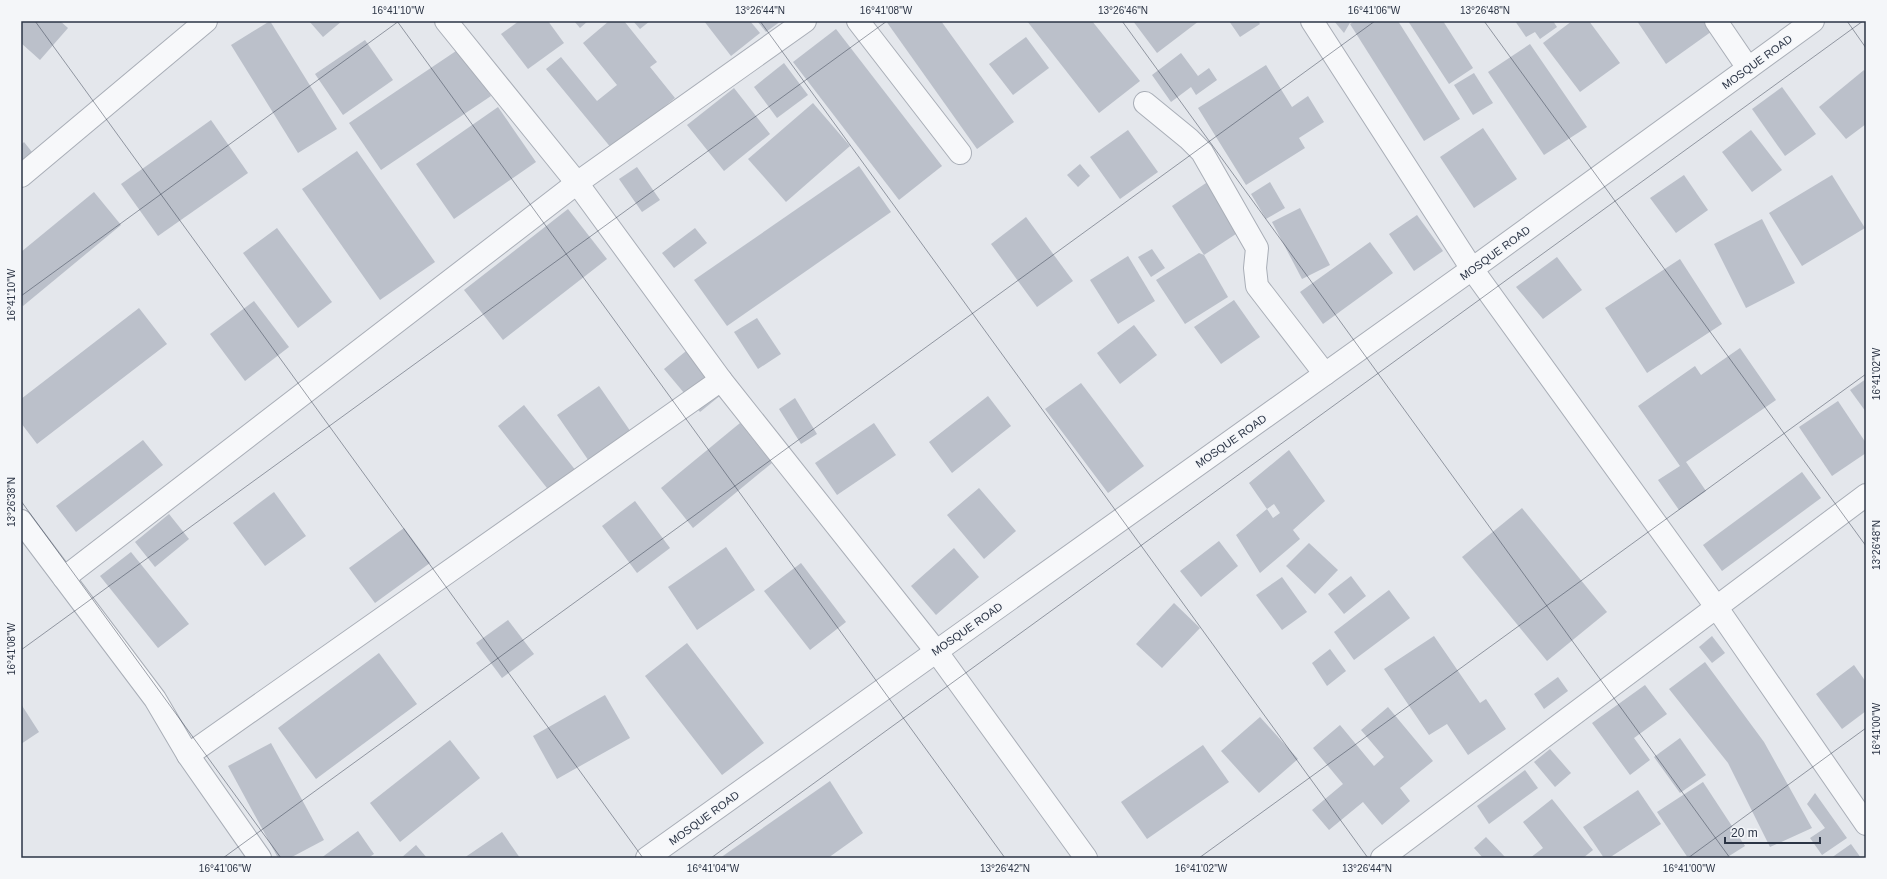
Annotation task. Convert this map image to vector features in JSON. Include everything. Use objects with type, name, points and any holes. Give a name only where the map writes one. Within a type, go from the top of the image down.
[{"type":"street","points":[[21,176],[206,21]]},
{"type":"street","points":[[446,21],[577,183],[721,380],[936,651],[1086,858]]},
{"type":"street","points":[[64,578],[577,183],[805,21]]},
{"type":"street","points":[[858,21],[960,153]]},
{"type":"street","points":[[1312,21],[1472,269],[1717,608],[1866,824]]},
{"type":"street","points":[[1716,21],[1748,68]]},
{"type":"street","name":"MOSQUE ROAD","points":[[647,858],[1472,269],[1813,21]]},
{"type":"street","points":[[1145,102],[1189,139],[1202,152],[1256,248],[1255,268],[1257,286],[1325,374]]},
{"type":"street","points":[[188,755],[721,380]]},
{"type":"street","points":[[1382,858],[1866,495]]},
{"type":"street","points":[[24,532],[64,578],[155,699],[188,755],[260,858]]},
{"type":"building","points":[[21,21],[60,21],[68,28],[40,60],[21,43]]},
{"type":"building","points":[[270,21],[337,129],[298,153],[231,45]]},
{"type":"building","points":[[309,21],[342,21],[323,37]]},
{"type":"building","points":[[519,21],[548,21],[564,43],[528,69],[501,34]]},
{"type":"building","points":[[574,21],[588,21],[580,28]]},
{"type":"building","points":[[609,21],[624,21],[657,62],[650,67],[675,98],[612,149],[546,69],[561,57],[597,101],[617,85],[583,43]]},
{"type":"building","points":[[633,21],[650,21],[640,29]]},
{"type":"building","points":[[704,21],[750,21],[760,33],[731,56]]},
{"type":"building","points":[[757,21],[781,21],[766,32]]},
{"type":"building","points":[[886,21],[941,21],[1014,122],[977,149]]},
{"type":"building","points":[[1027,21],[1092,21],[1140,81],[1099,113]]},
{"type":"building","points":[[1133,21],[1199,21],[1157,53]]},
{"type":"building","points":[[1229,21],[1258,21],[1260,24],[1240,37]]},
{"type":"building","points":[[1334,21],[1351,21],[1344,33]]},
{"type":"building","points":[[1355,21],[1398,21],[1460,119],[1424,141],[1350,24]]},
{"type":"building","points":[[1408,21],[1443,21],[1473,68],[1449,84]]},
{"type":"building","points":[[1515,21],[1553,21],[1557,27],[1540,39],[1535,32],[1526,37]]},
{"type":"building","points":[[1572,21],[1589,21],[1620,63],[1580,92],[1543,43]]},
{"type":"building","points":[[1637,21],[1710,21],[1715,29],[1666,64]]},
{"type":"building","points":[[836,29],[942,166],[899,200],[793,62]]},
{"type":"building","points":[[1026,37],[1049,68],[1013,95],[989,64]]},
{"type":"building","points":[[365,40],[393,80],[343,115],[315,74]]},
{"type":"building","points":[[1530,44],[1587,127],[1544,155],[1488,72]]},
{"type":"building","points":[[459,49],[491,96],[381,170],[349,123]]},
{"type":"building","points":[[1181,53],[1198,76],[1209,68],[1217,80],[1196,95],[1191,87],[1171,102],[1152,75]]},
{"type":"building","points":[[784,63],[808,95],[777,118],[754,87]]},
{"type":"building","points":[[1266,65],[1292,107],[1308,96],[1324,122],[1299,138],[1305,148],[1246,185],[1198,108]]},
{"type":"building","points":[[1864,70],[1866,73],[1866,124],[1846,139],[1819,107]]},
{"type":"building","points":[[1474,73],[1493,103],[1473,115],[1454,85]]},
{"type":"building","points":[[1782,87],[1816,134],[1785,156],[1752,109]]},
{"type":"building","points":[[734,88],[770,134],[724,171],[687,125]]},
{"type":"building","points":[[813,103],[850,146],[786,202],[748,159]]},
{"type":"building","points":[[498,107],[536,162],[454,219],[416,164]]},
{"type":"building","points":[[211,120],[248,173],[158,236],[121,184]]},
{"type":"building","points":[[1483,128],[1517,179],[1474,208],[1440,157]]},
{"type":"building","points":[[1128,130],[1158,172],[1120,199],[1090,157]]},
{"type":"building","points":[[1751,130],[1782,170],[1752,192],[1722,152]]},
{"type":"building","points":[[24,142],[36,157],[21,169],[21,145]]},
{"type":"building","points":[[357,151],[435,262],[380,300],[302,189]]},
{"type":"building","points":[[1080,164],[1090,176],[1078,187],[1067,175]]},
{"type":"building","points":[[859,166],[891,212],[727,326],[694,280]]},
{"type":"building","points":[[637,167],[660,200],[642,212],[619,179]]},
{"type":"building","points":[[1684,175],[1708,210],[1676,233],[1650,198]]},
{"type":"building","points":[[1832,175],[1865,228],[1802,266],[1769,213]]},
{"type":"building","points":[[1209,181],[1242,230],[1204,255],[1172,206]]},
{"type":"building","points":[[1270,182],[1285,208],[1266,219],[1251,194]]},
{"type":"building","points":[[94,192],[121,225],[23,306],[21,304],[21,252]]},
{"type":"building","points":[[1300,208],[1330,265],[1302,279],[1272,222]]},
{"type":"building","points":[[568,209],[607,259],[503,340],[464,290]]},
{"type":"building","points":[[1417,215],[1443,251],[1414,271],[1389,234]]},
{"type":"building","points":[[1026,217],[1073,281],[1037,307],[991,244]]},
{"type":"building","points":[[1762,219],[1795,283],[1746,308],[1714,244]]},
{"type":"building","points":[[277,228],[332,302],[298,328],[243,253]]},
{"type":"building","points":[[695,228],[707,243],[674,268],[662,253]]},
{"type":"building","points":[[1370,242],[1393,273],[1323,324],[1300,292]]},
{"type":"building","points":[[1152,249],[1165,268],[1151,277],[1138,257]]},
{"type":"building","points":[[1199,253],[1204,255],[1228,297],[1185,324],[1156,280]]},
{"type":"building","points":[[1128,256],[1155,301],[1118,324],[1090,280]]},
{"type":"building","points":[[1557,257],[1582,290],[1543,319],[1516,287]]},
{"type":"building","points":[[1680,259],[1722,324],[1647,373],[1605,308]]},
{"type":"building","points":[[1234,300],[1260,337],[1221,364],[1194,327]]},
{"type":"building","points":[[254,301],[289,347],[245,381],[210,334]]},
{"type":"building","points":[[139,308],[167,344],[37,444],[21,423],[21,399]]},
{"type":"building","points":[[757,318],[781,354],[758,369],[734,332]]},
{"type":"building","points":[[1134,325],[1157,355],[1120,384],[1097,353]]},
{"type":"building","points":[[696,343],[732,386],[700,412],[664,369]]},
{"type":"building","points":[[1740,348],[1776,400],[1686,462],[1706,491],[1679,510],[1658,480],[1680,466],[1638,406],[1695,366],[1701,375]]},
{"type":"building","points":[[1866,379],[1866,412],[1850,390]]},
{"type":"building","points":[[1081,383],[1144,466],[1108,493],[1045,409]]},
{"type":"building","points":[[599,386],[633,435],[591,464],[557,415]]},
{"type":"building","points":[[988,396],[1011,426],[952,473],[929,442]]},
{"type":"building","points":[[795,398],[817,434],[801,444],[779,409]]},
{"type":"building","points":[[1838,401],[1866,443],[1866,453],[1832,476],[1799,427]]},
{"type":"building","points":[[524,405],[584,481],[558,502],[498,426]]},
{"type":"building","points":[[740,423],[772,463],[693,528],[661,488]]},
{"type":"building","points":[[874,423],[896,455],[837,495],[815,463]]},
{"type":"building","points":[[143,440],[163,465],[76,532],[56,506]]},
{"type":"building","points":[[1289,450],[1325,501],[1293,530],[1300,539],[1260,573],[1236,535],[1267,509],[1249,483]],"holes":[[[1274,504],[1280,513],[1273,518],[1267,509]]]},
{"type":"building","points":[[1802,472],[1821,498],[1722,571],[1703,545]]},
{"type":"building","points":[[979,488],[1016,531],[984,559],[947,515]]},
{"type":"building","points":[[274,492],[306,536],[265,566],[233,523]]},
{"type":"building","points":[[635,501],[670,548],[637,573],[602,526]]},
{"type":"building","points":[[1522,508],[1607,612],[1547,661],[1462,557]]},
{"type":"building","points":[[169,514],[189,539],[155,567],[135,542]]},
{"type":"building","points":[[404,528],[430,563],[375,603],[349,568]]},
{"type":"building","points":[[1219,541],[1238,566],[1201,597],[1180,571]]},
{"type":"building","points":[[1309,543],[1338,570],[1315,594],[1286,566]]},
{"type":"building","points":[[726,547],[755,590],[697,630],[668,587]]},
{"type":"building","points":[[954,548],[979,577],[936,615],[911,586]]},
{"type":"building","points":[[131,552],[189,624],[158,648],[100,576]]},
{"type":"building","points":[[801,563],[846,622],[810,650],[764,591]]},
{"type":"building","points":[[1351,576],[1366,596],[1344,614],[1328,594]]},
{"type":"building","points":[[1282,577],[1307,612],[1282,630],[1256,595]]},
{"type":"building","points":[[1389,590],[1410,618],[1354,660],[1334,632]]},
{"type":"building","points":[[1174,603],[1200,628],[1162,668],[1136,644]]},
{"type":"building","points":[[508,620],[534,654],[502,678],[476,643]]},
{"type":"building","points":[[1434,636],[1480,703],[1486,699],[1506,729],[1468,755],[1447,724],[1429,735],[1384,669]]},
{"type":"building","points":[[1712,636],[1725,653],[1712,663],[1699,647]]},
{"type":"building","points":[[687,643],[764,743],[722,775],[645,676]]},
{"type":"building","points":[[1330,649],[1346,671],[1327,686],[1312,663]]},
{"type":"building","points":[[379,653],[417,704],[316,779],[278,728]]},
{"type":"building","points":[[1705,662],[1764,742],[1812,828],[1770,847],[1728,763],[1669,689]]},
{"type":"building","points":[[1854,665],[1866,682],[1866,711],[1842,729],[1816,694]]},
{"type":"building","points":[[1558,677],[1568,691],[1544,709],[1534,694]]},
{"type":"building","points":[[1645,685],[1667,714],[1634,738],[1650,760],[1630,775],[1592,723]]},
{"type":"building","points":[[605,695],[630,738],[557,779],[533,736]]},
{"type":"building","points":[[21,704],[39,732],[21,744]]},
{"type":"building","points":[[1388,707],[1433,761],[1400,788],[1410,801],[1382,825],[1363,802],[1329,830],[1312,810],[1343,784],[1313,748],[1340,725],[1374,766],[1384,757],[1361,730]]},
{"type":"building","points":[[1260,717],[1298,759],[1259,793],[1221,751]]},
{"type":"building","points":[[1680,738],[1706,775],[1680,793],[1654,757]]},
{"type":"building","points":[[450,740],[480,778],[400,842],[370,803]]},
{"type":"building","points":[[271,743],[324,840],[290,858],[278,858],[228,766]]},
{"type":"building","points":[[1203,745],[1229,782],[1147,839],[1121,802]]},
{"type":"building","points":[[1550,749],[1571,773],[1555,787],[1534,762]]},
{"type":"building","points":[[1525,770],[1538,788],[1489,824],[1477,806]]},
{"type":"building","points":[[830,781],[863,833],[828,858],[720,858]]},
{"type":"building","points":[[1703,782],[1745,846],[1726,858],[1688,858],[1657,812]]},
{"type":"building","points":[[1638,790],[1661,824],[1609,858],[1604,858],[1583,827]]},
{"type":"building","points":[[1815,793],[1847,838],[1822,855],[1810,838],[1825,828],[1807,804]]},
{"type":"building","points":[[1552,799],[1593,850],[1583,858],[1530,858],[1543,848],[1523,822]]},
{"type":"building","points":[[358,831],[374,854],[368,858],[321,858]]},
{"type":"building","points":[[502,832],[520,858],[464,858]]},
{"type":"building","points":[[1486,837],[1506,858],[1483,858],[1474,848]]},
{"type":"building","points":[[1851,844],[1861,858],[1831,858]]},
{"type":"building","points":[[416,845],[427,858],[401,858]]}]
